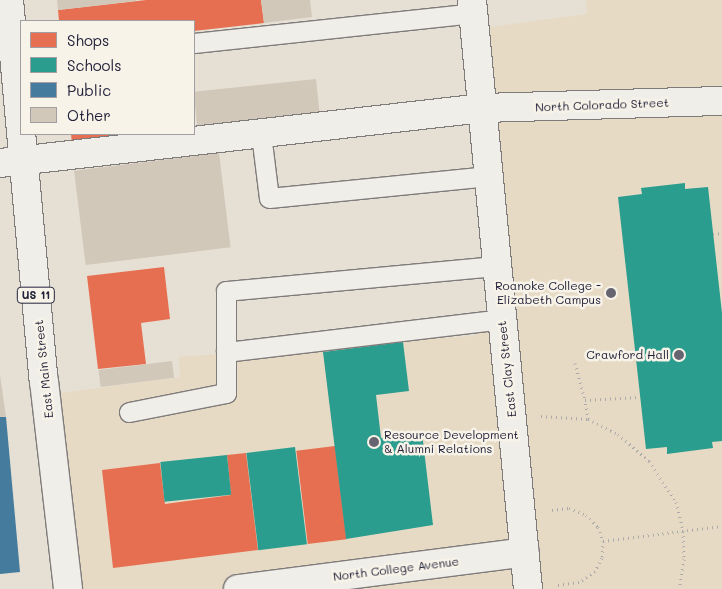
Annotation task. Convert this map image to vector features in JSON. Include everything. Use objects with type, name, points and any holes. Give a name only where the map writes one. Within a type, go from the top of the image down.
[{"type":"street","name":"East Main Street","points":[[9,0],[18,62],[12,162],[68,589]]},
{"type":"street","name":"East Clay Street","points":[[473,7],[528,589]]},
{"type":"street","name":"North Colorado Street","points":[[12,162],[483,108],[722,101]]},
{"type":"street","name":"North College Avenue","points":[[238,589],[525,552]]},
{"type":"lane","points":[[195,43],[473,7]]},
{"type":"lane","points":[[261,134],[270,198],[489,176]]},
{"type":"lane","points":[[129,412],[226,393],[226,291],[497,266]]},
{"type":"lane","points":[[226,352],[502,319]]},
{"type":"path","points":[[713,234],[722,233]]},
{"type":"path","points":[[575,363],[588,419]]},
{"type":"path","points":[[585,400],[640,397]]},
{"type":"path","points":[[535,417],[556,415],[588,419],[618,434],[649,461],[676,502],[683,531],[684,559],[679,589]]},
{"type":"path","points":[[546,510],[570,508],[586,515],[598,528],[603,541],[602,558],[595,571],[579,582],[557,585]]},
{"type":"path","points":[[603,541],[722,526]]},
{"type":"shaded area","name":"Roanoke College - Elizabeth Campus","points":[[586,0],[722,0],[722,589],[68,589],[46,395],[180,377],[179,357],[472,336],[502,325],[475,29],[587,14]]},
{"type":"building: Shops","points":[[146,0],[261,0],[264,23],[195,31],[195,20],[59,20],[58,10]]},
{"type":"building: Shops","points":[[71,135],[134,135],[72,144]]},
{"type":"building: Shops","points":[[164,267],[170,319],[141,323],[146,364],[98,369],[87,276]]},
{"type":"building: Shops","points":[[335,446],[346,539],[308,544],[296,451]]},
{"type":"building: Shops","points":[[246,453],[258,550],[113,568],[102,470],[160,463],[165,504],[231,495],[227,455]]},
{"type":"building: Schools","name":"Crawford Hall","points":[[685,183],[685,189],[708,187],[722,313],[722,441],[712,442],[713,448],[667,454],[667,447],[646,449],[618,197],[642,194],[641,188]]},
{"type":"building: Schools","name":"Resource Development & Alumni Relations","points":[[403,342],[409,391],[376,395],[381,438],[422,433],[433,525],[346,539],[323,352]]},
{"type":"building: Schools","points":[[295,447],[307,544],[258,550],[246,453]]},
{"type":"building: Schools","points":[[227,455],[231,495],[165,502],[160,462]]},
{"type":"building: Public","points":[[0,417],[6,417],[20,572],[0,574]]},
{"type":"building: Other","points":[[57,0],[136,0],[136,1],[58,10]]},
{"type":"building: Other","points":[[261,0],[310,0],[312,17],[264,23]]},
{"type":"building: Other","points":[[316,79],[320,115],[197,128],[195,92]]},
{"type":"building: Other","points":[[219,153],[231,247],[86,265],[74,171]]},
{"type":"building: Other","points":[[172,361],[174,378],[101,387],[99,370]]},
{"type":"building: Other","points":[[0,375],[6,417],[0,417]]},
{"type":"place","name":"Roanoke College - Elizabeth Campus","points":[[611,293]]},
{"type":"place","name":"Crawford Hall","points":[[679,355]]},
{"type":"place","name":"Resource Development & Alumni Relations","points":[[374,442]]}]
